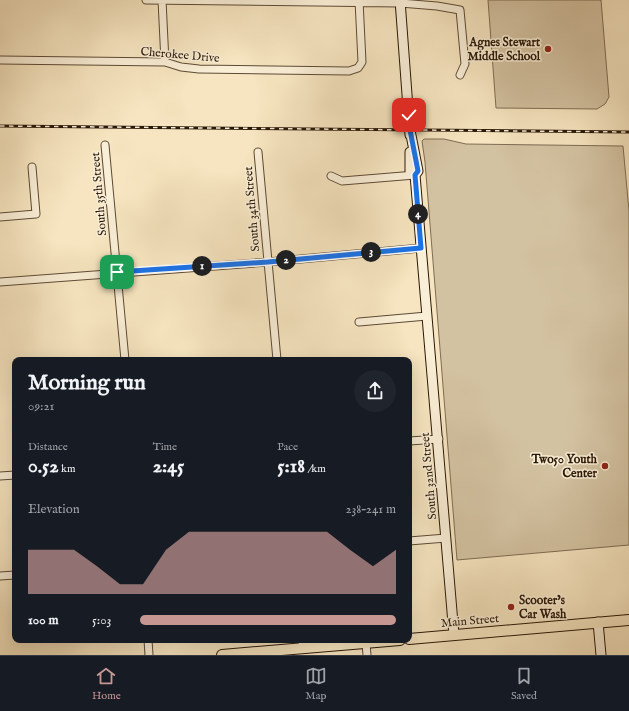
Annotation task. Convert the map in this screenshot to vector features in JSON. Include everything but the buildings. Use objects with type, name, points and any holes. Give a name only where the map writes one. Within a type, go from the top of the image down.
[{"type":"main road","name":"Main Street","points":[[412,639],[629,620]]},
{"type":"main road","points":[[222,655],[303,644],[366,643]]},
{"type":"street","points":[[146,0],[400,2],[460,10],[465,64],[460,75]]},
{"type":"street","points":[[163,1],[165,62]]},
{"type":"street","name":"Cherokee Drive","points":[[0,60],[165,62],[181,67],[199,69],[349,71],[358,68],[362,62],[363,56],[359,2]]},
{"type":"street","name":"South 32nd Street","points":[[400,2],[410,130],[418,171],[415,175],[439,439],[454,635]]},
{"type":"street","name":"South 35th Street","points":[[105,145],[125,357]]},
{"type":"street","name":"South 34th Street","points":[[258,152],[278,357]]},
{"type":"street","points":[[0,217],[36,214],[32,167]]},
{"type":"street","points":[[330,176],[342,181],[415,175]]},
{"type":"street","points":[[0,282],[117,272],[268,262],[421,248]]},
{"type":"street","points":[[359,322],[427,316]]},
{"type":"street","points":[[412,442],[439,439]]},
{"type":"street","points":[[0,476],[12,474]]},
{"type":"street","points":[[412,541],[446,538]]},
{"type":"street","points":[[0,576],[12,575]]},
{"type":"street","points":[[598,622],[601,655]]},
{"type":"street","points":[[148,643],[149,655]]},
{"type":"street","points":[[366,643],[367,655]]},
{"type":"shaded area","name":"Agnes Stewart Middle School","points":[[488,0],[601,0],[609,97],[605,104],[597,109],[496,108]]},
{"type":"shaded area","points":[[424,139],[444,139],[466,144],[623,146],[629,211],[629,545],[457,560],[425,162],[422,141]]},
{"type":"railway","points":[[0,126],[629,132]]},
{"type":"place","name":"Agnes Stewart Middle School","points":[[548,49]]},
{"type":"place","name":"Two50 Youth Center","points":[[605,466]]},
{"type":"place","name":"Scooter’s Car Wash","points":[[511,607]]},
{"type":"route","points":[[117,272],[268,262],[421,248],[415,175],[418,171],[410,130],[409,115]]}]
